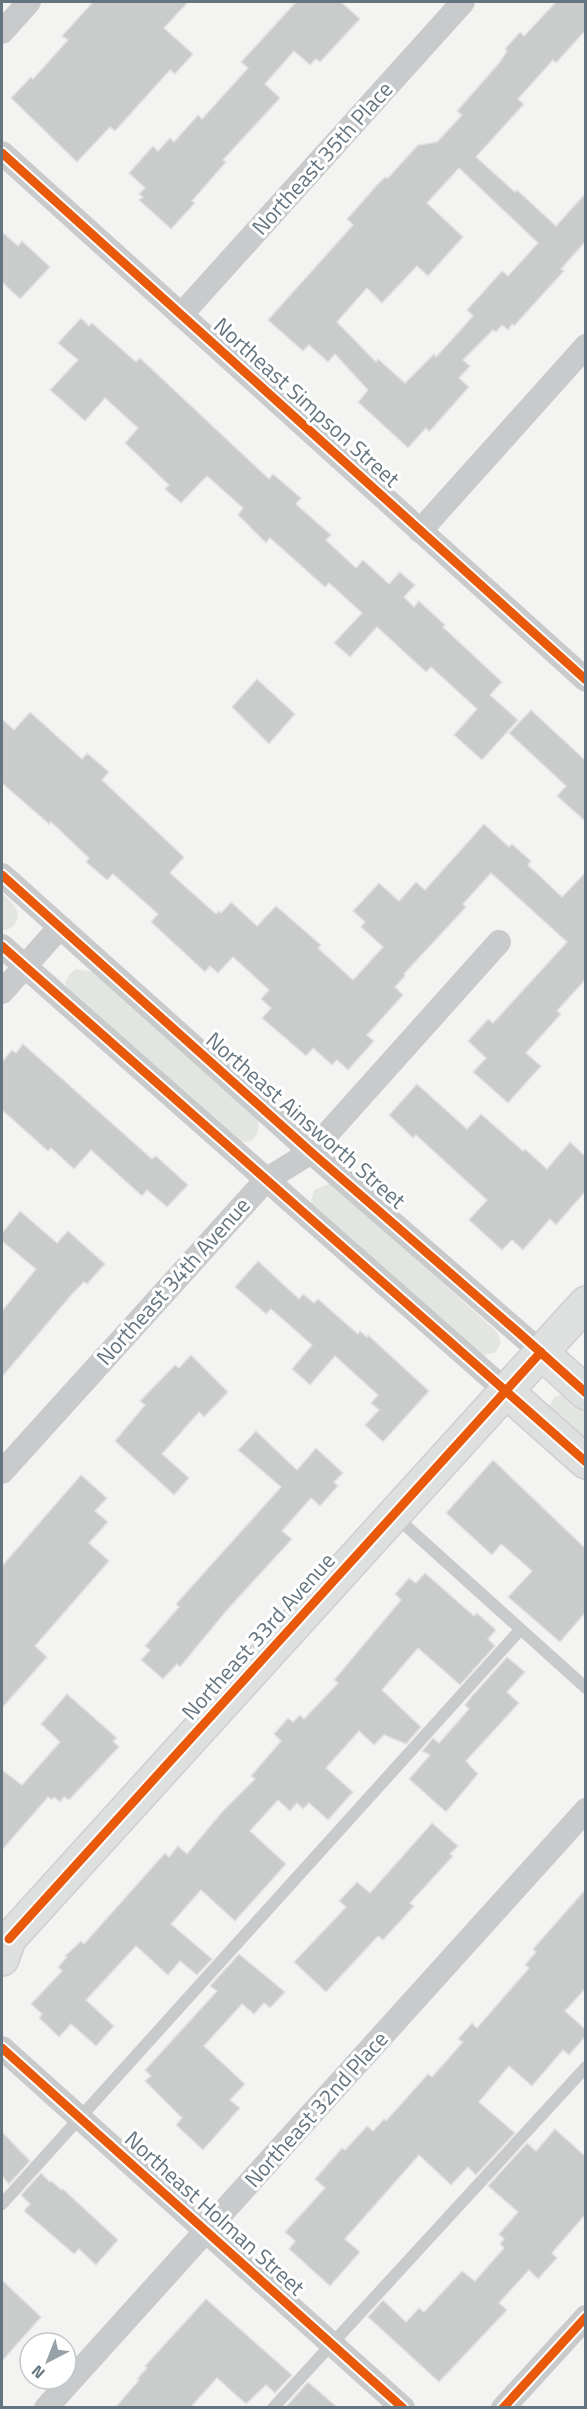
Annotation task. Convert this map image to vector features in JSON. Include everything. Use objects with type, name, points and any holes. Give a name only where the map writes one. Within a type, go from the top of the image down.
[{"type":"main road","name":"Northeast 33rd Avenue","points":[[4,1947],[585,1303]]},
{"type":"main road","name":"Northeast Ainsworth Street","points":[[541,1353],[585,1393]]},
{"type":"main road","points":[[506,1391],[585,1462]]},
{"type":"street","points":[[2,32],[29,2]]},
{"type":"street","name":"Northeast 35th Place","points":[[181,315],[463,2]]},
{"type":"street","name":"Northeast Simpson Street","points":[[2,153],[585,680]]},
{"type":"street","points":[[420,531],[585,346]]},
{"type":"street","name":"Northeast Ainsworth Street","points":[[2,876],[311,1152],[541,1353]]},
{"type":"street","points":[[2,992],[60,927]]},
{"type":"street","name":"Northeast 34th Avenue","points":[[2,1472],[266,1179],[311,1152],[499,942]]},
{"type":"street","points":[[2,946],[506,1391]]},
{"type":"street","name":"Northeast 32nd Place","points":[[46,2408],[585,1810]]},
{"type":"street","name":"Northeast Holman Street","points":[[2,2048],[403,2408]]},
{"type":"street","points":[[503,2408],[585,2317]]},
{"type":"lane","points":[[394,1515],[585,1688]]},
{"type":"lane","points":[[2,2204],[520,1630]]},
{"type":"lane","points":[[273,2408],[585,2067]]},
{"type":"shaded area","points":[[2,894],[15,907],[18,915],[13,926],[2,930]]},
{"type":"shaded area","points":[[76,969],[94,972],[257,1117],[258,1130],[252,1141],[240,1142],[68,990],[65,982]]},
{"type":"shaded area","points":[[331,1183],[497,1332],[501,1342],[496,1352],[486,1355],[476,1352],[310,1206],[314,1190]]},
{"type":"shaded area","points":[[565,1394],[585,1408],[585,1449],[550,1414],[549,1406],[555,1397]]},
{"type":"building","points":[[93,2],[188,2],[164,28],[193,54],[175,74],[170,70],[115,131],[110,127],[77,162],[11,98],[31,77],[33,79],[68,40],[62,36]]},
{"type":"building","points":[[296,2],[341,2],[360,19],[320,62],[316,59],[310,65],[294,51],[265,84],[280,98],[223,160],[226,162],[192,201],[195,203],[171,229],[139,200],[143,197],[139,194],[145,188],[129,173],[153,146],[158,151],[170,138],[174,142],[198,115],[202,119],[248,68],[241,62]]},
{"type":"building","points":[[556,2],[585,2],[585,31],[556,63],[553,60],[518,99],[524,104],[476,157],[556,226],[585,194],[585,242],[561,269],[564,271],[514,326],[512,324],[508,330],[502,325],[496,332],[493,330],[463,360],[470,366],[459,378],[469,387],[429,432],[426,428],[408,448],[358,402],[368,390],[335,354],[328,362],[309,345],[303,351],[268,320],[353,225],[347,219],[377,185],[385,177],[388,178],[418,145],[437,142],[462,115],[457,111],[500,62],[507,51],[505,49],[520,32],[524,36]],"holes":[[[459,168],[538,243],[508,276],[502,271],[467,310],[473,316],[436,357],[434,354],[405,383],[378,359],[376,362],[337,322],[367,288],[382,303],[417,266],[428,276],[463,237],[427,203]]]},
{"type":"building","points":[[2,232],[18,246],[22,241],[50,267],[20,299],[2,282]]},
{"type":"building","points":[[81,318],[89,326],[92,323],[136,362],[140,358],[269,479],[273,474],[301,498],[296,504],[331,535],[326,540],[356,568],[363,560],[389,584],[400,572],[415,585],[404,597],[414,607],[419,601],[445,625],[443,627],[502,682],[490,695],[518,720],[482,760],[454,735],[477,709],[431,667],[426,672],[377,627],[350,657],[334,643],[362,613],[329,583],[325,587],[270,538],[266,543],[238,515],[243,508],[207,476],[181,503],[165,489],[169,485],[125,443],[138,428],[105,398],[85,421],[50,390],[78,360],[58,343]]},
{"type":"building","points":[[257,679],[295,714],[269,744],[232,707]]},
{"type":"building","points":[[531,710],[585,760],[585,821],[557,796],[566,786],[509,733]]},
{"type":"building","points":[[30,712],[82,759],[87,753],[109,772],[102,780],[184,857],[170,873],[216,914],[219,911],[221,913],[231,902],[257,926],[276,906],[321,945],[318,948],[353,980],[383,947],[361,927],[365,922],[353,911],[379,883],[399,901],[416,882],[425,890],[484,824],[509,847],[512,844],[531,861],[528,865],[562,897],[585,873],[585,980],[557,1011],[561,1014],[526,1053],[541,1066],[508,1103],[473,1072],[486,1058],[468,1041],[488,1019],[493,1023],[567,942],[491,873],[463,904],[466,907],[404,974],[405,976],[395,987],[403,995],[367,1035],[374,1041],[348,1070],[337,1060],[332,1065],[313,1048],[306,1056],[262,1018],[271,1008],[261,999],[269,990],[233,957],[218,973],[210,966],[205,972],[151,922],[158,914],[113,874],[107,880],[86,862],[89,858],[51,822],[49,824],[2,783],[2,719],[14,730]]},
{"type":"building","points":[[23,1044],[152,1159],[156,1156],[188,1185],[167,1207],[147,1190],[142,1196],[91,1150],[74,1169],[51,1148],[48,1151],[2,1110],[2,1062],[12,1050],[16,1053]]},
{"type":"building","points":[[417,1084],[467,1129],[481,1114],[547,1169],[570,1142],[585,1156],[585,1192],[556,1225],[550,1219],[523,1250],[512,1240],[502,1250],[469,1220],[487,1200],[416,1135],[413,1138],[389,1115]]},
{"type":"building","points":[[20,1211],[57,1243],[68,1231],[105,1264],[87,1284],[84,1282],[73,1293],[2,1377],[2,1311],[36,1269],[2,1241],[2,1233]]},
{"type":"building","points":[[258,1261],[299,1299],[303,1294],[314,1303],[318,1299],[358,1334],[360,1331],[367,1337],[368,1335],[429,1391],[383,1442],[365,1425],[379,1410],[371,1403],[378,1395],[335,1356],[310,1385],[292,1369],[312,1345],[271,1309],[266,1314],[235,1287]]},
{"type":"building","points":[[191,1355],[228,1392],[204,1417],[199,1412],[162,1454],[189,1478],[174,1495],[115,1441],[145,1405],[140,1401],[175,1365],[179,1368]]},
{"type":"building","points":[[256,1431],[297,1470],[316,1448],[343,1473],[334,1482],[338,1486],[320,1506],[311,1498],[282,1531],[292,1539],[227,1610],[180,1667],[177,1664],[163,1679],[141,1660],[150,1650],[145,1646],[179,1607],[176,1604],[281,1487],[238,1450]]},
{"type":"building","points":[[493,1460],[585,1548],[585,1613],[560,1642],[508,1597],[532,1571],[501,1544],[492,1555],[446,1513]]},
{"type":"building","points":[[81,1475],[107,1498],[95,1511],[108,1522],[89,1543],[109,1561],[35,1646],[47,1657],[2,1708],[2,1566]]},
{"type":"building","points":[[425,1573],[474,1616],[477,1613],[496,1630],[488,1639],[495,1646],[460,1685],[418,1648],[382,1690],[421,1727],[406,1744],[384,1735],[374,1745],[359,1731],[326,1768],[353,1792],[328,1820],[309,1803],[303,1809],[297,1803],[290,1811],[278,1800],[250,1831],[286,1864],[235,1921],[201,1890],[171,1924],[212,1959],[197,1975],[180,1961],[168,1975],[136,1946],[86,2000],[114,2026],[96,2046],[71,2024],[59,2037],[39,2018],[42,2014],[31,2004],[62,1971],[58,1967],[67,1957],[65,1956],[81,1941],[84,1944],[165,1853],[169,1857],[178,1846],[187,1854],[222,1812],[255,1779],[251,1776],[281,1741],[274,1734],[288,1718],[293,1722],[300,1715],[304,1719],[338,1683],[334,1680],[401,1600],[395,1594],[409,1578],[416,1583]]},
{"type":"building","points":[[507,1657],[525,1672],[507,1692],[519,1703],[466,1761],[478,1774],[446,1812],[409,1779],[430,1755],[422,1751],[433,1738],[439,1743],[469,1709],[465,1705],[472,1696]]},
{"type":"building","points":[[67,1694],[117,1738],[113,1741],[119,1747],[69,1800],[64,1797],[60,1802],[54,1797],[52,1800],[48,1797],[2,1850],[2,1770],[22,1785],[60,1742],[41,1724]]},
{"type":"building","points":[[432,1823],[458,1846],[450,1854],[453,1856],[410,1903],[414,1906],[383,1940],[378,1936],[326,1992],[294,1962],[346,1907],[339,1901],[357,1882],[370,1893]]},
{"type":"building","points":[[585,1890],[585,1989],[565,2011],[585,2029],[585,2037],[569,2055],[563,2050],[532,2086],[509,2066],[479,2102],[515,2133],[476,2175],[468,2167],[451,2185],[419,2155],[345,2239],[360,2252],[330,2286],[289,2249],[295,2241],[285,2232],[325,2188],[315,2179],[342,2148],[345,2150],[367,2126],[373,2131],[384,2119],[386,2121],[428,2074],[432,2077],[463,2042],[458,2039],[472,2023],[477,2028],[529,1968],[525,1965],[536,1952],[533,1949]]},
{"type":"building","points":[[239,1954],[285,1992],[270,2008],[264,2003],[254,2014],[242,2004],[204,2046],[245,2084],[230,2100],[240,2108],[203,2150],[176,2125],[182,2118],[145,2081],[151,2076],[145,2070],[217,1991],[210,1986]]},
{"type":"building","points":[[555,2129],[585,2156],[585,2215],[552,2253],[557,2258],[538,2279],[529,2270],[499,2303],[507,2310],[439,2382],[368,2317],[383,2300],[406,2322],[419,2308],[424,2312],[462,2271],[475,2281],[504,2248],[500,2244],[504,2239],[499,2234],[518,2212],[488,2186],[527,2143],[536,2151]]},
{"type":"building","points":[[2,2132],[30,2161],[9,2184],[2,2176]]},
{"type":"building","points":[[41,2173],[50,2182],[63,2189],[118,2240],[96,2265],[79,2249],[74,2254],[24,2211],[30,2204],[21,2195]]},
{"type":"building","points":[[2,2280],[41,2317],[29,2331],[18,2331],[18,2343],[2,2361]]},
{"type":"building","points":[[206,2299],[292,2375],[275,2393],[266,2385],[246,2404],[217,2378],[190,2408],[115,2408],[139,2380],[137,2379],[147,2368],[145,2366]]},
{"type":"building","points":[[308,2382],[338,2408],[285,2408]]},
{"type":"cycle path","points":[[2,153],[586,680]]},
{"type":"cycle path","points":[[2,875],[311,1152],[586,1393]]},
{"type":"cycle path","points":[[2,946],[586,1462]]},
{"type":"cycle path","points":[[9,1939],[541,1352]]},
{"type":"cycle path","points":[[2,2048],[403,2408]]},
{"type":"cycle path","points":[[503,2408],[586,2317]]}]
